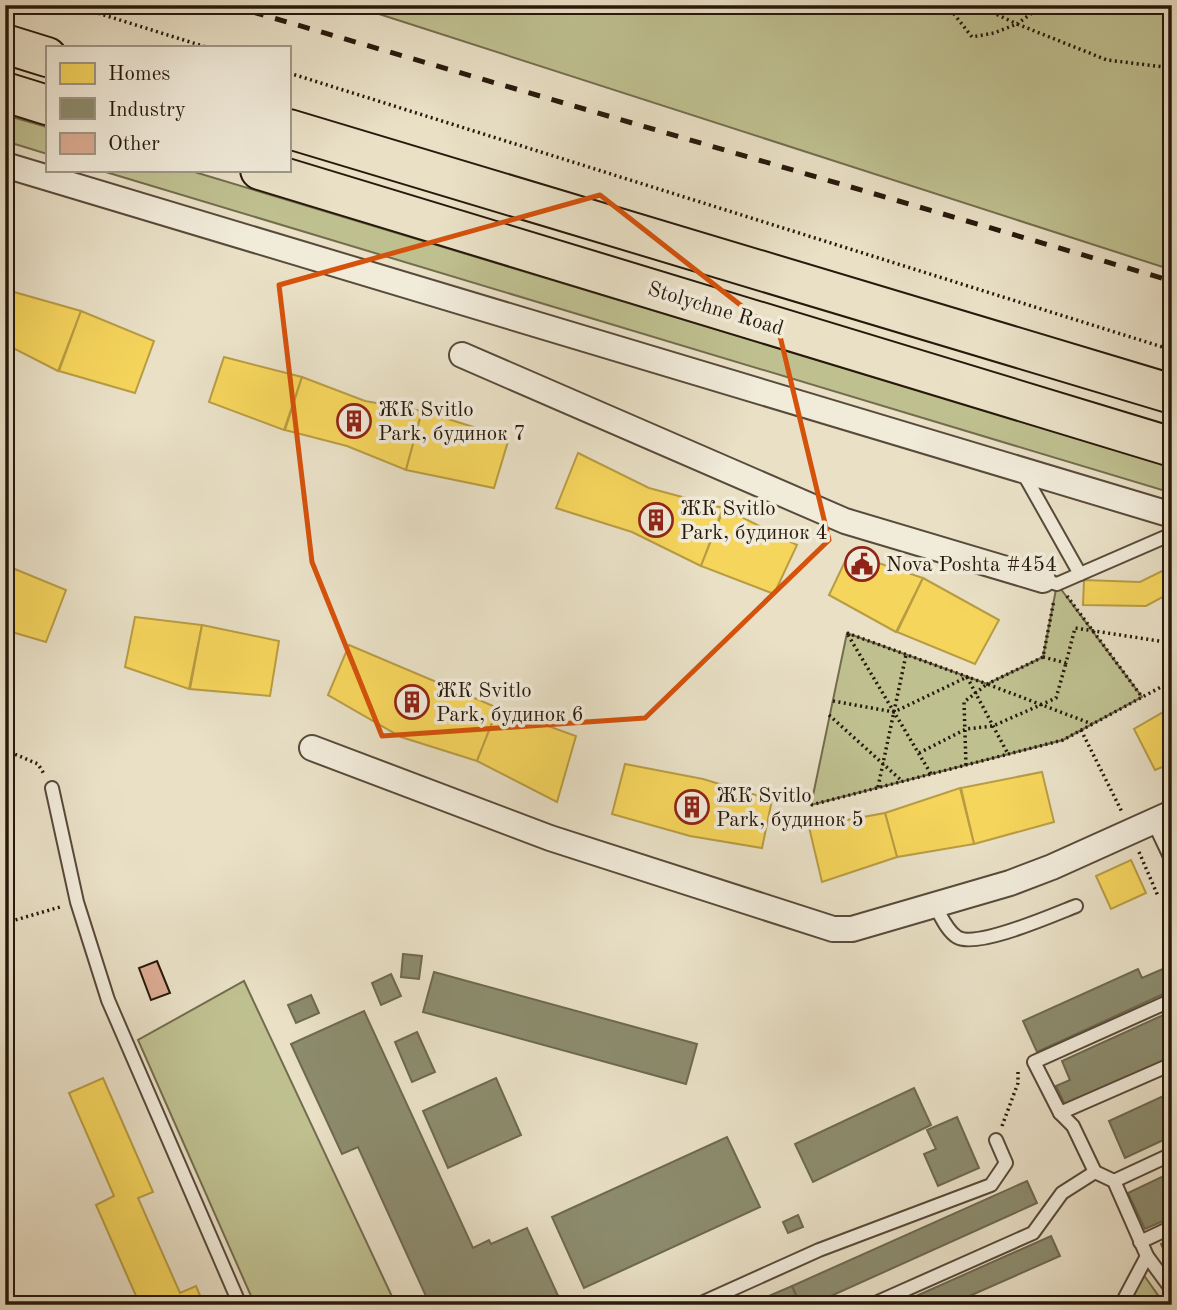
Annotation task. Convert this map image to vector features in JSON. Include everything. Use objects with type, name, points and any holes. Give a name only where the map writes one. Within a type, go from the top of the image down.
[{"type":"highway","points":[[5,44],[46,57]]},
{"type":"highway","points":[[5,92],[46,105]]},
{"type":"highway","points":[[290,129],[1172,394]]},
{"type":"highway","name":"Stolychne Road","points":[[267,172],[1172,447]]},
{"type":"street","points":[[5,165],[1172,515]]},
{"type":"street","points":[[462,355],[845,522],[1050,582]]},
{"type":"street","points":[[312,748],[550,838],[824,927],[852,929],[1010,883],[1163,817]]},
{"type":"lane","points":[[1022,471],[1080,574]]},
{"type":"lane","points":[[1050,582],[1080,574],[1172,534]]},
{"type":"lane","points":[[52,788],[77,902],[108,1000],[240,1305]]},
{"type":"lane","points":[[1163,817],[1172,861]]},
{"type":"lane","points":[[935,906],[949,930],[958,939],[973,941],[989,938],[1076,906]]},
{"type":"lane","points":[[1172,1000],[1034,1062],[1060,1112],[1073,1126],[1095,1172],[1114,1181],[1147,1256],[1172,1290]]},
{"type":"lane","points":[[1060,1112],[1172,1064]]},
{"type":"lane","points":[[697,1305],[820,1250],[990,1185],[1006,1164],[996,1140]]},
{"type":"lane","points":[[1114,1181],[1172,1154]]},
{"type":"lane","points":[[871,1305],[1033,1233],[1062,1193],[1095,1172]]},
{"type":"lane","points":[[1140,1241],[1172,1227]]},
{"type":"lane","points":[[1121,1305],[1147,1256]]},
{"type":"path","points":[[72,5],[203,46]]},
{"type":"path","points":[[947,5],[972,37],[994,33],[1017,24],[1043,5]]},
{"type":"path","points":[[977,5],[1108,60],[1172,68]]},
{"type":"path","points":[[290,73],[1172,350]]},
{"type":"path","points":[[1050,582],[1093,631],[1142,697]]},
{"type":"path","points":[[1043,657],[1050,582]]},
{"type":"path","points":[[919,753],[966,729],[993,726],[1056,698],[1075,628],[1172,643]]},
{"type":"path","points":[[931,774],[847,633],[1092,724]]},
{"type":"path","points":[[878,787],[906,654]]},
{"type":"path","points":[[966,765],[964,702],[987,684],[1043,657],[1066,663]]},
{"type":"path","points":[[967,677],[1008,754]]},
{"type":"path","points":[[833,701],[894,712],[967,677]]},
{"type":"path","points":[[811,805],[1063,740],[1172,681]]},
{"type":"path","points":[[829,715],[902,781]]},
{"type":"path","points":[[5,750],[38,764],[52,788]]},
{"type":"path","points":[[5,923],[77,902]]},
{"type":"path","points":[[996,1140],[1018,1083]]},
{"type":"highlighted area","points":[[600,195],[780,336],[829,540],[645,718],[382,736],[312,562],[279,285]]},
{"type":"green space","points":[[351,5],[1172,5],[1172,270]]},
{"type":"green space","points":[[5,115],[46,127],[46,154],[5,141]]},
{"type":"green space","points":[[106,172],[195,172],[1172,467],[1172,493]]},
{"type":"green space","points":[[1057,584],[1142,697],[1063,740],[811,805],[847,633],[987,684],[1043,657]]},
{"type":"green space","points":[[244,981],[396,1305],[255,1305],[138,1040]]},
{"type":"green space","points":[[1143,1274],[1165,1305],[1128,1305]]},
{"type":"building: Homes","points":[[5,288],[14,292],[5,318]]},
{"type":"building: Homes","points":[[14,292],[81,311],[58,371],[5,344],[5,319]]},
{"type":"building: Homes","points":[[81,311],[154,341],[135,393],[59,371]]},
{"type":"building: Homes","points":[[224,357],[302,377],[284,430],[209,402]]},
{"type":"building: Homes","name":"ЖК Svitlo Park, будинок 7","points":[[302,377],[365,401],[422,411],[406,470],[347,446],[285,430]]},
{"type":"building: Homes","name":"ЖК Svitlo Park, будинок 7","points":[[422,411],[509,438],[494,488],[406,470]]},
{"type":"building: Homes","name":"ЖК Svitlo Park, будинок 4","points":[[578,453],[649,488],[723,508],[701,566],[632,532],[556,508]]},
{"type":"building: Homes","name":"ЖК Svitlo Park, будинок 4","points":[[724,508],[797,545],[774,594],[701,566]]},
{"type":"building: Homes","points":[[849,553],[923,578],[896,632],[829,595]]},
{"type":"building: Homes","points":[[5,565],[66,590],[46,642],[5,630]]},
{"type":"building: Homes","points":[[1172,566],[1172,592],[1146,606],[1083,605],[1084,580],[1140,582]]},
{"type":"building: Homes","points":[[923,578],[999,620],[975,664],[897,632]]},
{"type":"building: Homes","points":[[135,617],[202,625],[189,689],[125,667]]},
{"type":"building: Homes","points":[[202,625],[279,641],[270,696],[190,689]]},
{"type":"building: Homes","name":"ЖК Svitlo Park, будинок 6","points":[[349,645],[498,708],[477,761],[401,737],[328,695]]},
{"type":"building: Homes","points":[[1172,707],[1172,763],[1155,770],[1134,729]]},
{"type":"building: Homes","name":"ЖК Svitlo Park, будинок 6","points":[[498,708],[576,736],[557,802],[477,761]]},
{"type":"building: Homes","name":"ЖК Svitlo Park, будинок 5","points":[[625,764],[703,779],[772,800],[762,848],[690,836],[612,814]]},
{"type":"building: Homes","points":[[1042,772],[1054,822],[974,844],[961,788]]},
{"type":"building: Homes","points":[[960,788],[974,844],[897,857],[885,813]]},
{"type":"building: Homes","points":[[885,813],[897,857],[822,882],[809,827]]},
{"type":"building: Homes","points":[[1131,860],[1146,893],[1111,909],[1096,876]]},
{"type":"building: Homes","points":[[103,1078],[153,1192],[138,1198],[180,1293],[196,1286],[204,1305],[140,1305],[96,1205],[114,1196],[69,1093]]},
{"type":"building: Industry","points":[[403,954],[422,956],[419,979],[401,977]]},
{"type":"building: Industry","points":[[1172,965],[1172,990],[1037,1052],[1023,1021],[1138,969],[1142,978]]},
{"type":"building: Industry","points":[[434,972],[697,1044],[686,1084],[423,1012]]},
{"type":"building: Industry","points":[[391,974],[401,996],[381,1005],[372,983]]},
{"type":"building: Industry","points":[[311,995],[319,1013],[296,1023],[288,1005]]},
{"type":"building: Industry","points":[[364,1011],[473,1248],[489,1240],[491,1244],[527,1228],[560,1300],[550,1305],[430,1305],[358,1147],[342,1154],[291,1044]]},
{"type":"building: Industry","points":[[1172,1011],[1172,1058],[1066,1107],[1056,1086],[1070,1080],[1062,1061]]},
{"type":"building: Industry","points":[[417,1032],[435,1072],[412,1082],[395,1042]]},
{"type":"building: Industry","points":[[496,1078],[521,1135],[448,1168],[423,1111]]},
{"type":"building: Industry","points":[[914,1088],[931,1125],[813,1182],[795,1144]]},
{"type":"building: Industry","points":[[1172,1092],[1172,1136],[1125,1158],[1109,1121]]},
{"type":"building: Industry","points":[[957,1117],[979,1168],[938,1186],[924,1154],[936,1149],[927,1130]]},
{"type":"building: Industry","points":[[727,1137],[760,1207],[584,1288],[552,1217]]},
{"type":"building: Industry","points":[[1172,1172],[1172,1217],[1145,1229],[1128,1193]]},
{"type":"building: Industry","points":[[1027,1181],[1037,1203],[811,1305],[800,1305],[792,1286]]},
{"type":"building: Industry","points":[[798,1215],[803,1227],[788,1233],[783,1222]]},
{"type":"building: Industry","points":[[1051,1236],[1060,1256],[949,1305],[896,1305]]},
{"type":"building: Industry","points":[[1172,1239],[1172,1267],[1161,1244]]},
{"type":"building: Industry","points":[[792,1286],[800,1305],[767,1305],[764,1298]]},
{"type":"building: Other","points":[[157,961],[170,993],[151,1000],[139,968]]},
{"type":"railway","points":[[229,5],[1172,281]]},
{"type":"place","name":"ЖК Svitlo Park, будинок 7","points":[[354,421]]},
{"type":"place","name":"ЖК Svitlo Park, будинок 4","points":[[656,520]]},
{"type":"place","name":"Nova Poshta #454","points":[[862,564]]},
{"type":"place","name":"ЖК Svitlo Park, будинок 6","points":[[412,702]]},
{"type":"place","name":"ЖК Svitlo Park, будинок 5","points":[[692,807]]}]
